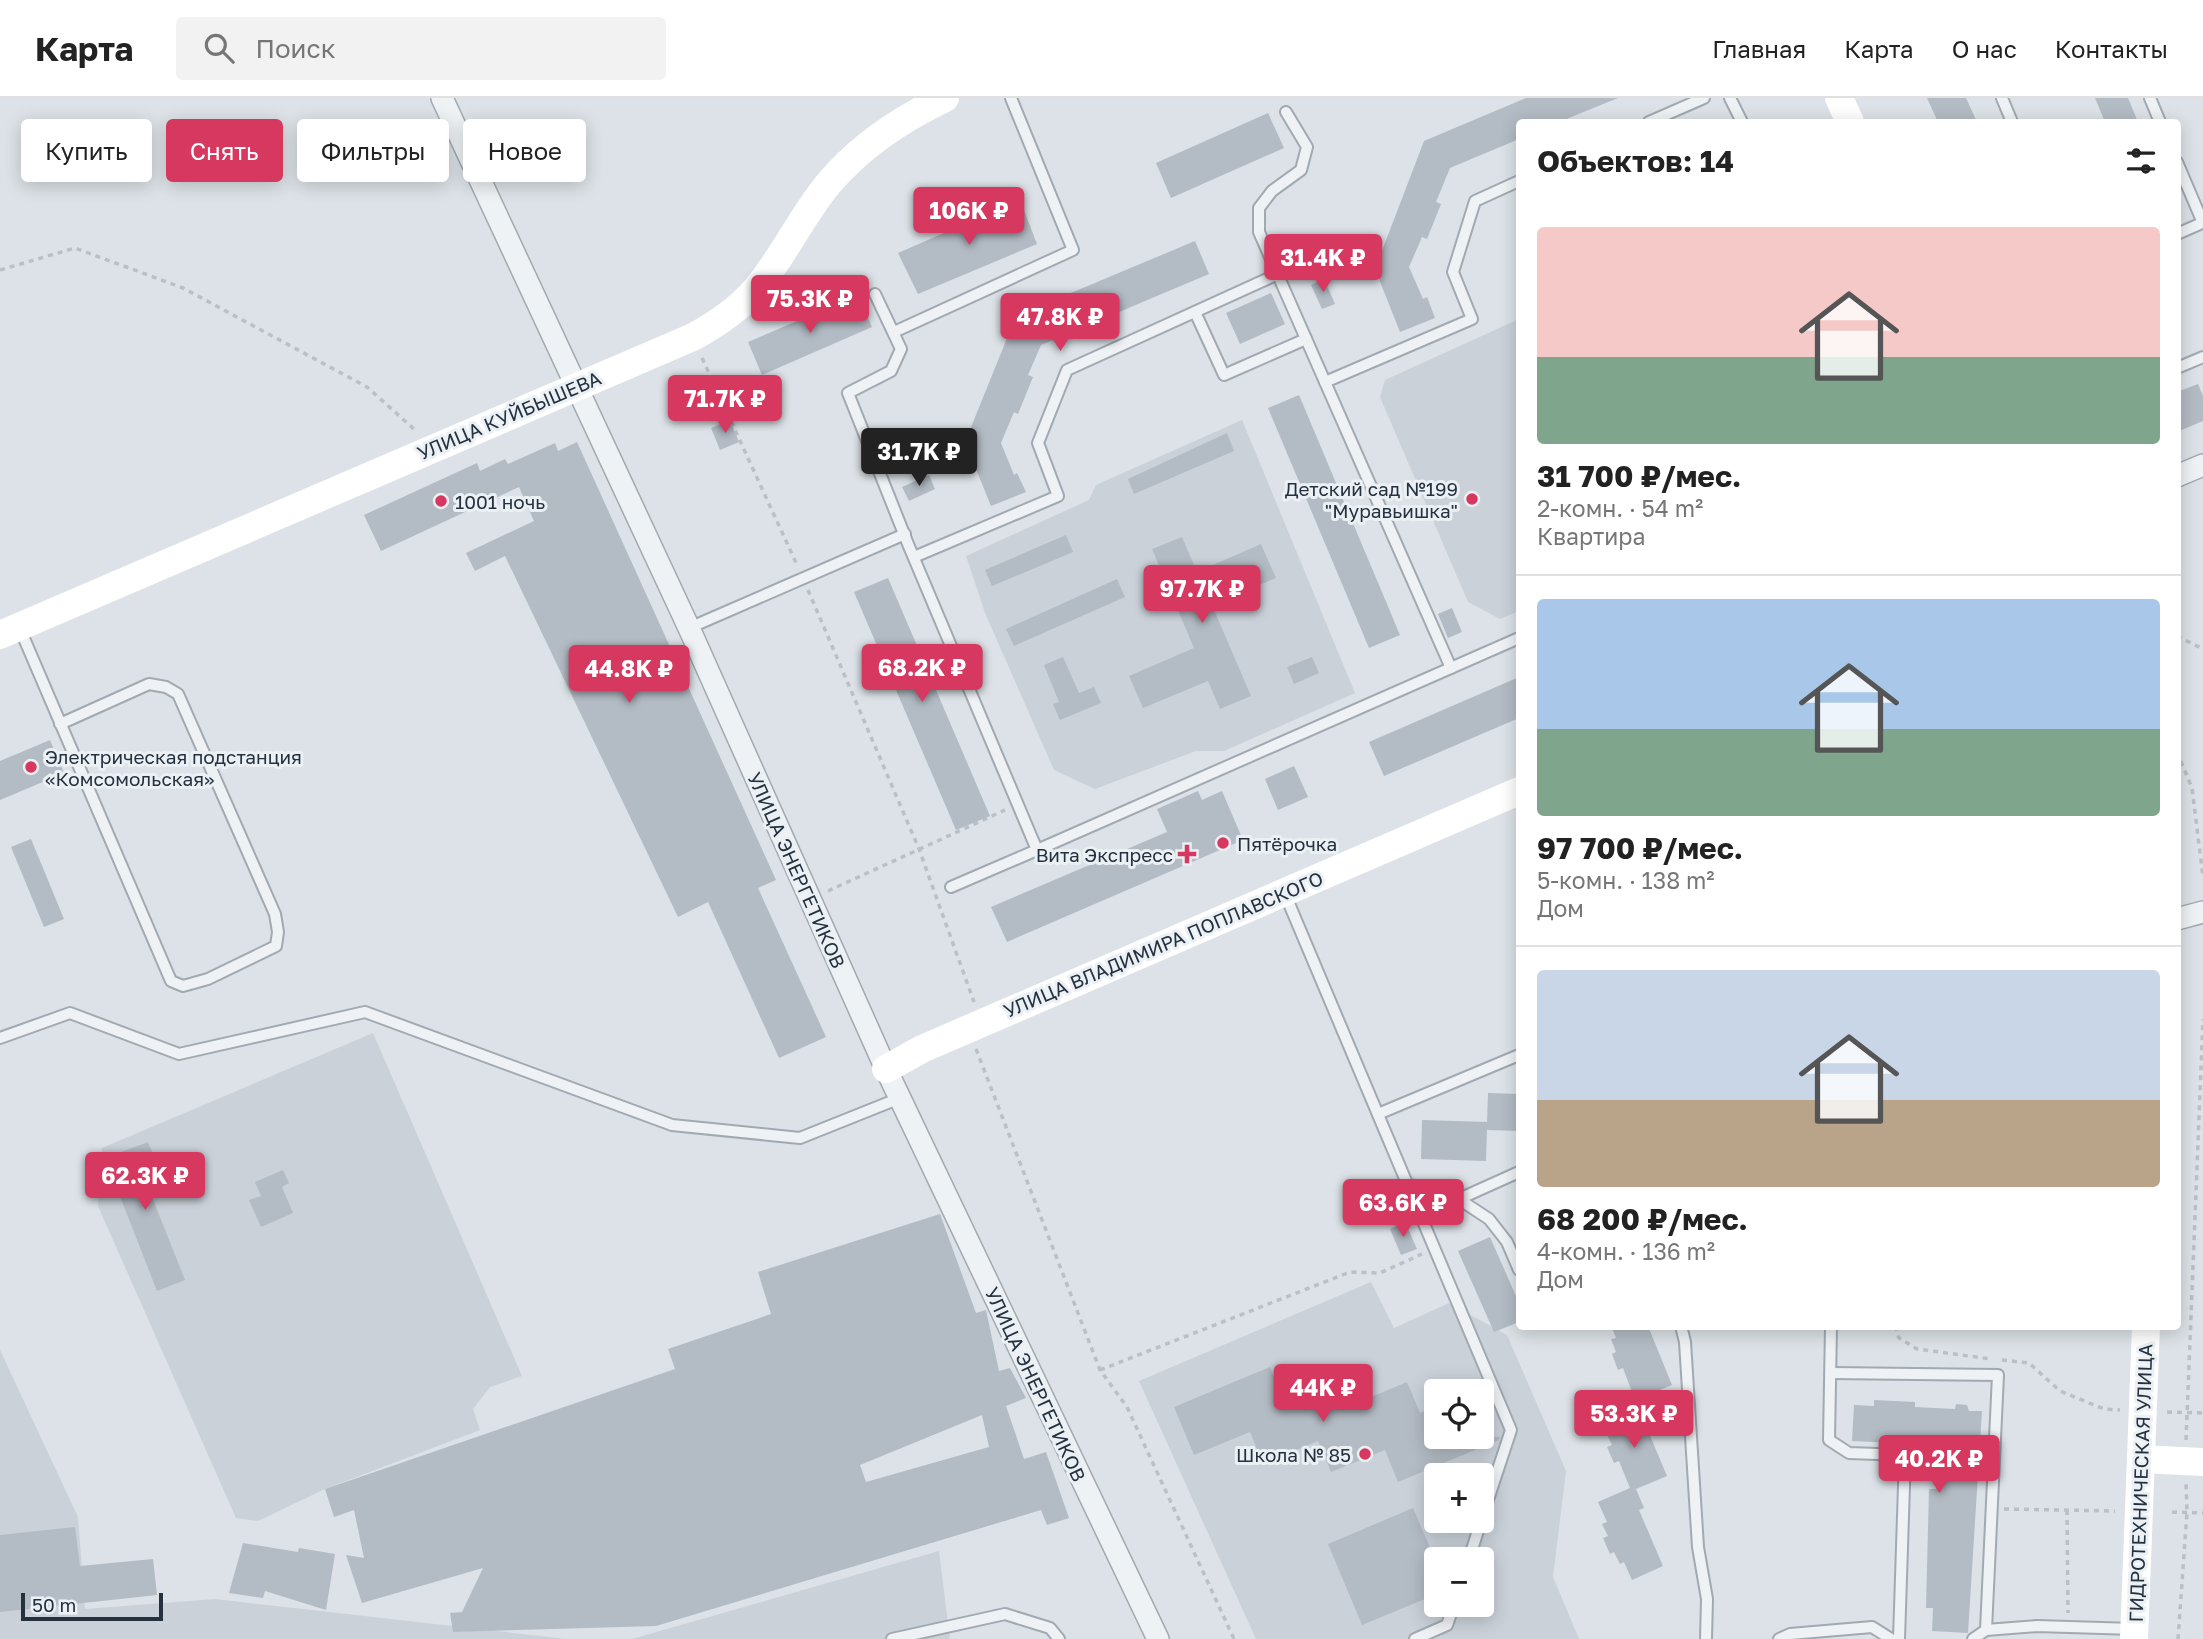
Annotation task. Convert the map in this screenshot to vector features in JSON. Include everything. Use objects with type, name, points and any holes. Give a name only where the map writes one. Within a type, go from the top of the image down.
[{"type":"main road","name":"УЛИЦА КУЙБЫШЕВА","points":[[9,631],[717,324],[757,288],[828,184],[855,155],[881,133],[945,98]]},
{"type":"main road","points":[[1839,98],[1849,119]]},
{"type":"main road","name":"УЛИЦА ВЛАДИМИРА ПОПЛАВСКОГО","points":[[886,1069],[972,1020],[1516,792]]},
{"type":"main road","name":"ГИДРОТЕХНИЧЕСКАЯ УЛИЦА","points":[[2134,1634],[2146,1330]]},
{"type":"main road","points":[[2141,1459],[2194,1461]]},
{"type":"street","name":"УЛИЦА ЭНЕРГЕТИКОВ","points":[[442,98],[689,628],[886,1069],[1158,1639]]},
{"type":"street","points":[[2181,474],[2203,465]]},
{"type":"street","points":[[2181,918],[2203,912]]},
{"type":"lane","points":[[894,332],[1073,250],[1011,98]]},
{"type":"lane","points":[[1656,119],[1704,98]]},
{"type":"lane","points":[[1730,98],[1740,119]]},
{"type":"lane","points":[[2002,98],[2011,119]]},
{"type":"lane","points":[[2150,98],[2160,119]]},
{"type":"lane","points":[[1286,112],[1307,147],[1301,170],[1272,191],[1259,208],[1259,232],[1451,668]]},
{"type":"lane","points":[[2181,171],[2203,223],[2181,232]]},
{"type":"lane","points":[[1325,382],[1472,319],[1453,272],[1475,201],[1516,182]]},
{"type":"lane","points":[[914,557],[1058,496],[1038,443],[1067,370],[1278,274]]},
{"type":"lane","points":[[874,295],[901,349],[891,371],[848,393],[1037,850]]},
{"type":"lane","points":[[1195,312],[1224,374],[1306,339]]},
{"type":"lane","points":[[2181,366],[2203,357]]},
{"type":"lane","points":[[689,628],[905,534]]},
{"type":"lane","points":[[9,631],[61,724],[171,981],[183,986],[208,979],[275,946],[278,932],[275,914],[178,694],[166,687],[149,684],[61,724]]},
{"type":"lane","points":[[951,887],[1516,639]]},
{"type":"lane","points":[[1284,891],[1511,1430],[1494,1482]]},
{"type":"lane","points":[[0,1038],[70,1013],[179,1054],[365,1012],[672,1125],[800,1138],[900,1098]]},
{"type":"lane","points":[[1378,1114],[1516,1056]]},
{"type":"lane","points":[[1459,1199],[1516,1173]]},
{"type":"lane","points":[[1408,1185],[1436,1188],[1459,1199],[1495,1226],[1507,1242],[1516,1263]]},
{"type":"lane","points":[[1682,1330],[1685,1342],[1698,1547],[1707,1599],[1706,1639]]},
{"type":"lane","points":[[1831,1330],[1829,1440],[1849,1453],[1905,1455],[1899,1639]]},
{"type":"lane","points":[[1831,1373],[1998,1375],[1986,1630]]},
{"type":"lane","points":[[892,1639],[1005,1614],[1050,1628],[1059,1639]]},
{"type":"lane","points":[[1415,1639],[1447,1625],[1450,1617]]},
{"type":"lane","points":[[1973,1639],[1986,1630],[2037,1626],[2134,1634]]},
{"type":"lane","points":[[1779,1639],[1790,1634],[1852,1634],[1872,1627],[1891,1639]]},
{"type":"path","points":[[0,270],[75,248],[183,288],[367,387],[435,447]]},
{"type":"path","points":[[692,337],[803,578],[919,849],[958,952],[972,1020],[1100,1370],[1127,1407],[1234,1639]]},
{"type":"path","points":[[2181,638],[2203,649]]},
{"type":"path","points":[[2181,761],[2192,789],[2203,877]]},
{"type":"path","points":[[810,899],[1018,804]]},
{"type":"path","points":[[2178,1639],[2186,1512],[2194,1461],[2188,1412],[2203,1019]]},
{"type":"path","points":[[1100,1370],[1350,1272],[1380,1273],[1434,1249]]},
{"type":"path","points":[[1896,1330],[1899,1338],[1917,1349],[2029,1363],[2060,1391],[2104,1409],[2203,1413]]},
{"type":"path","points":[[1992,1508],[2119,1511]]},
{"type":"path","points":[[2067,1510],[2068,1628]]},
{"type":"path","points":[[2172,1512],[2203,1513]]},
{"type":"shaded area","name":"Детский сад №199 \"Муравьишка\"","points":[[1516,320],[1516,612],[1500,619],[1468,602],[1380,397],[1385,380]]},
{"type":"shaded area","points":[[1242,420],[1355,693],[1224,751],[1196,751],[1095,789],[1054,770],[985,613],[966,556],[1089,500],[1096,485]]},
{"type":"shaded area","points":[[373,1033],[522,1376],[490,1387],[473,1409],[480,1430],[325,1489],[258,1521],[236,1518],[98,1206],[102,1148]]},
{"type":"shaded area","name":"Школа № 85","points":[[1371,1282],[1394,1328],[1449,1303],[1507,1335],[1566,1471],[1553,1577],[1579,1639],[1256,1639],[1139,1381]]},
{"type":"shaded area","points":[[0,1350],[78,1517],[85,1609],[215,1599],[566,1639],[0,1639]]},
{"type":"shaded area","points":[[939,1551],[950,1639],[632,1639]]},
{"type":"building","points":[[1526,98],[1618,98],[1566,119],[1516,119],[1516,140],[1450,168],[1436,202],[1441,204],[1427,239],[1422,237],[1409,267],[1423,299],[1427,297],[1435,318],[1400,332],[1375,269],[1424,141]]},
{"type":"building","points":[[1927,98],[1966,98],[1976,119],[1937,119]]},
{"type":"building","points":[[2095,98],[2128,98],[2137,119],[2104,119]]},
{"type":"building","points":[[1268,113],[1284,148],[1171,198],[1156,163]]},
{"type":"building","points":[[1020,200],[1037,244],[918,294],[898,253]]},
{"type":"building","points":[[1195,241],[1209,274],[1041,345],[1028,375],[1033,377],[1018,414],[1014,412],[1001,443],[1014,475],[1017,473],[1026,492],[991,506],[965,442],[1016,316]]},
{"type":"building","points":[[1324,279],[1335,304],[1322,309],[1311,285]]},
{"type":"building","points":[[1271,293],[1285,324],[1240,344],[1226,313]]},
{"type":"building","points":[[858,295],[872,327],[762,375],[748,342]]},
{"type":"building","points":[[2198,384],[2203,396],[2203,421],[2181,430],[2181,390]]},
{"type":"building","points":[[1299,395],[1400,635],[1369,648],[1268,408]]},
{"type":"building","points":[[730,420],[739,442],[720,450],[711,428]]},
{"type":"building","points":[[1227,433],[1234,451],[1134,494],[1128,479]]},
{"type":"building","points":[[577,442],[776,880],[758,888],[826,1037],[779,1058],[708,902],[678,917],[505,556],[475,571],[466,553],[534,521],[519,487],[381,551],[364,515],[477,463],[480,471],[505,459],[508,464],[555,443],[558,451]]},
{"type":"building","points":[[929,475],[935,489],[909,501],[902,487]]},
{"type":"building","points":[[1066,535],[1073,552],[992,586],[985,570]]},
{"type":"building","points":[[1182,537],[1197,572],[1261,544],[1276,578],[1212,605],[1251,696],[1220,709],[1208,681],[1143,708],[1129,676],[1194,648],[1152,549]]},
{"type":"building","points":[[888,578],[990,816],[956,830],[854,592]]},
{"type":"building","points":[[1117,579],[1125,597],[1014,646],[1006,629]]},
{"type":"building","points":[[1452,608],[1462,632],[1448,638],[1438,614]]},
{"type":"building","points":[[1063,657],[1079,693],[1094,687],[1101,703],[1060,720],[1053,704],[1059,702],[1044,665]]},
{"type":"building","points":[[1312,657],[1319,673],[1294,684],[1287,667]]},
{"type":"building","points":[[1516,678],[1516,719],[1384,776],[1369,742]]},
{"type":"building","name":"Электрическая подстанция «Комсомольская»","points":[[50,740],[64,773],[0,800],[0,761]]},
{"type":"building","points":[[1294,766],[1308,797],[1278,810],[1265,779]]},
{"type":"building","points":[[1198,791],[1202,800],[1222,791],[1243,840],[1007,942],[991,907],[1167,832],[1157,809]]},
{"type":"building","points":[[31,839],[64,919],[44,927],[11,847]]},
{"type":"building","points":[[1488,1093],[1516,1094],[1516,1131],[1487,1130],[1486,1161],[1421,1159],[1422,1120],[1487,1122]]},
{"type":"building","points":[[148,1142],[163,1180],[148,1187],[185,1280],[157,1291],[105,1158]]},
{"type":"building","points":[[283,1170],[289,1183],[282,1187],[293,1213],[261,1227],[249,1200],[261,1196],[255,1182]]},
{"type":"building","points":[[940,1214],[976,1313],[986,1310],[999,1371],[1010,1368],[1026,1398],[1006,1406],[1024,1459],[1046,1452],[1069,1518],[1047,1525],[1041,1510],[656,1626],[453,1632],[450,1613],[462,1612],[483,1568],[362,1603],[346,1555],[364,1558],[354,1510],[334,1517],[325,1489],[675,1369],[668,1349],[771,1314],[758,1272]],"holes":[[[982,1415],[989,1447],[866,1482],[860,1465]]]},
{"type":"building","points":[[1405,1222],[1417,1249],[1401,1255],[1390,1229]]},
{"type":"building","points":[[1490,1237],[1516,1296],[1516,1323],[1494,1332],[1458,1251]]},
{"type":"building","points":[[1613,1330],[1650,1330],[1672,1385],[1640,1398],[1648,1417],[1643,1419],[1667,1476],[1636,1489],[1644,1508],[1639,1510],[1663,1566],[1632,1580],[1624,1562],[1620,1564],[1614,1552],[1610,1554],[1603,1538],[1608,1536],[1602,1524],[1607,1522],[1598,1502],[1630,1488],[1619,1461],[1614,1463],[1607,1447],[1612,1445],[1606,1433],[1611,1431],[1602,1411],[1634,1397],[1623,1368],[1618,1370],[1612,1354],[1616,1352],[1611,1339],[1616,1338]]},
{"type":"building","points":[[1270,1367],[1282,1397],[1337,1375],[1350,1406],[1407,1382],[1420,1413],[1424,1411],[1424,1449],[1477,1449],[1444,1463],[1424,1463],[1424,1471],[1398,1482],[1385,1450],[1331,1472],[1318,1441],[1263,1464],[1250,1432],[1194,1455],[1174,1407]]},
{"type":"building","points":[[1874,1400],[1915,1402],[1915,1407],[1955,1409],[1956,1404],[1967,1405],[1969,1411],[1982,1411],[1968,1633],[1932,1631],[1933,1608],[1926,1608],[1929,1489],[1936,1489],[1938,1445],[1852,1441],[1854,1405],[1874,1406]]},
{"type":"building","points":[[1413,1508],[1430,1547],[1424,1547],[1424,1599],[1362,1625],[1328,1544]]},
{"type":"building","points":[[75,1527],[80,1566],[153,1559],[157,1595],[0,1612],[0,1535]]},
{"type":"building","points":[[243,1543],[298,1552],[299,1548],[335,1554],[326,1610],[265,1591],[263,1598],[229,1593]]},
{"type":"place","name":"Детский сад №199 \"Муравьишка\"","points":[[1472,499]]},
{"type":"place","name":"1001 ночь","points":[[441,501]]},
{"type":"place","name":"Электрическая подстанция «Комсомольская»","points":[[31,767]]},
{"type":"place","name":"Пятёрочка","points":[[1223,843]]},
{"type":"place","name":"Вита Экспресс","points":[[1187,854]]},
{"type":"place","name":"Школа № 85","points":[[1365,1454]]}]
